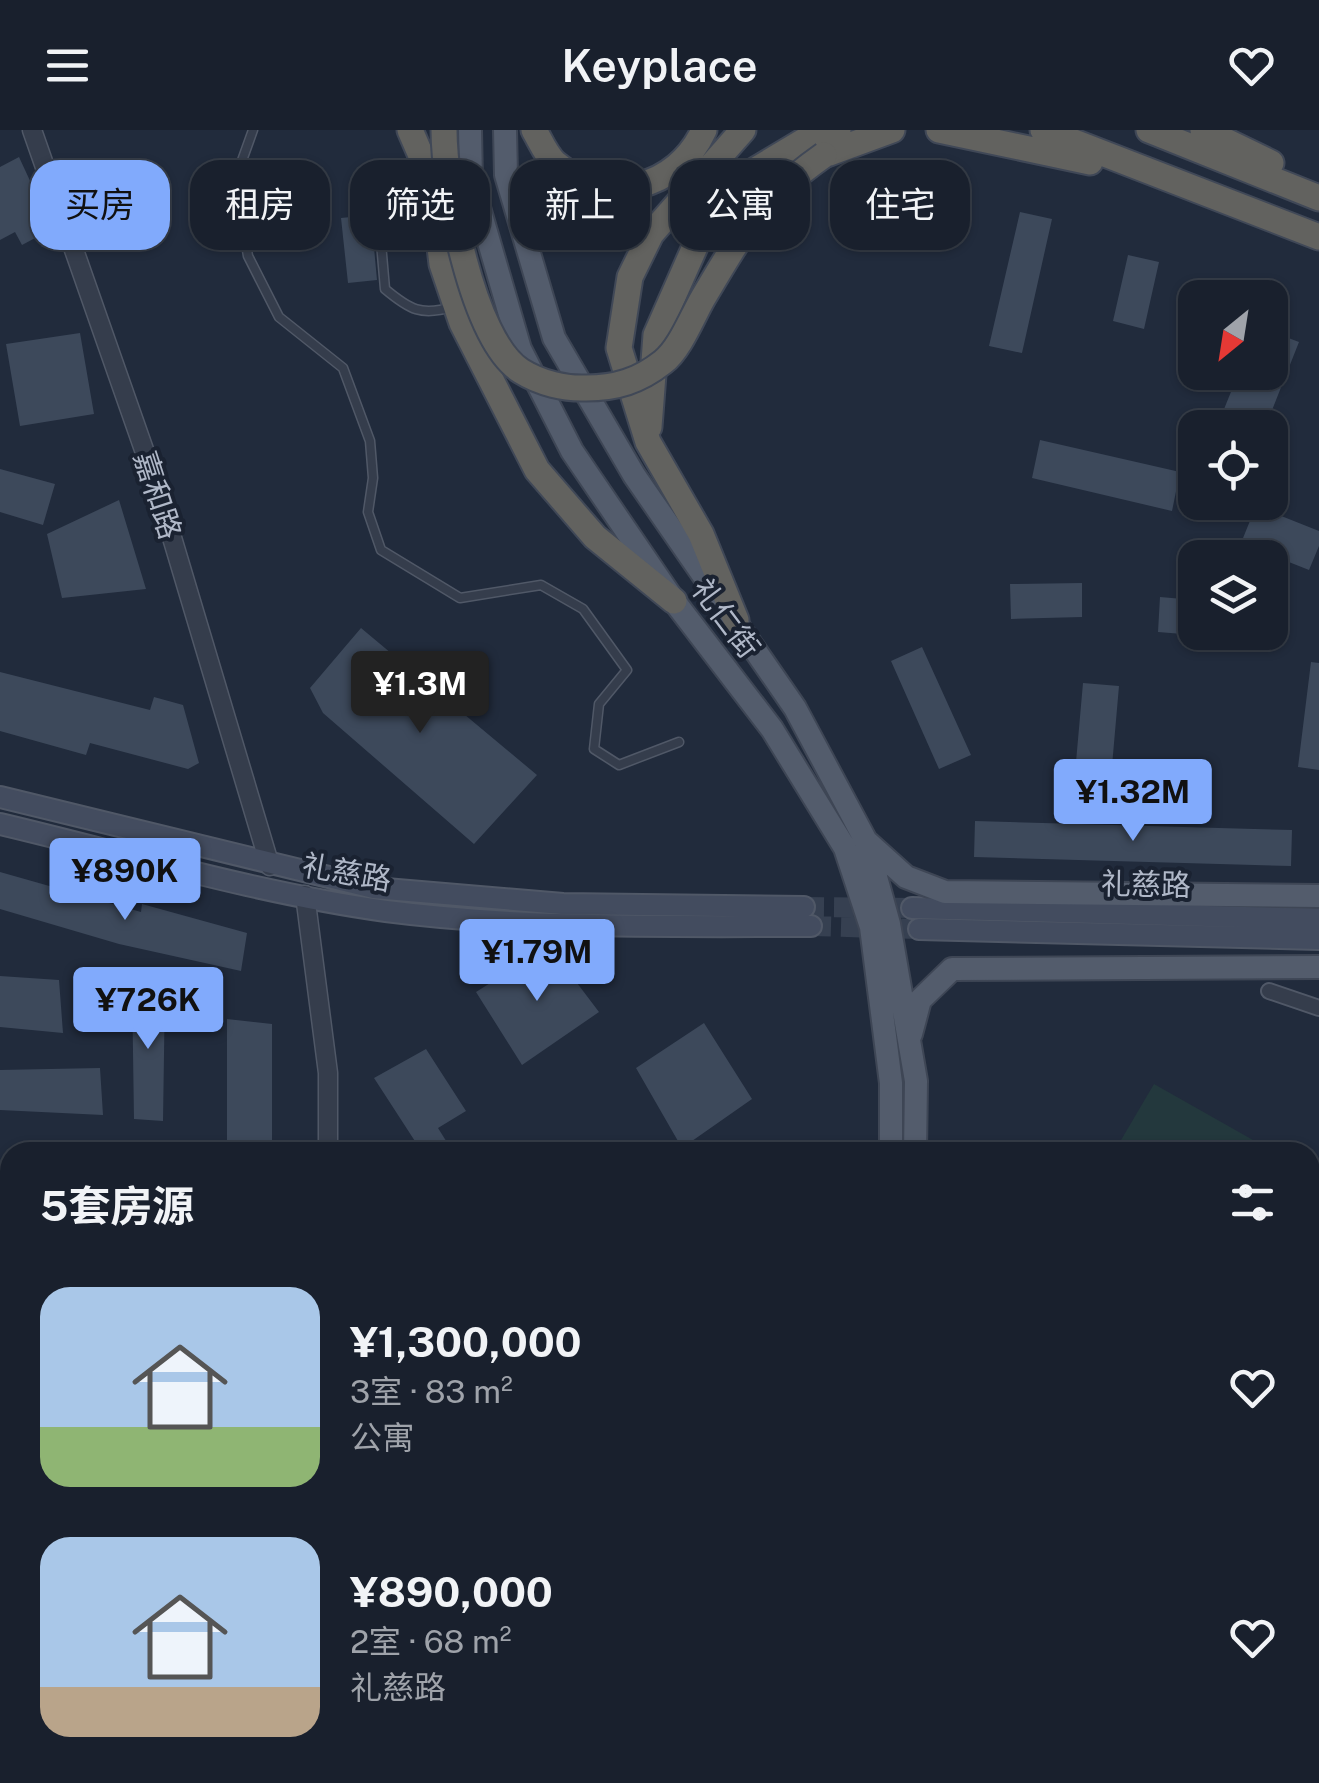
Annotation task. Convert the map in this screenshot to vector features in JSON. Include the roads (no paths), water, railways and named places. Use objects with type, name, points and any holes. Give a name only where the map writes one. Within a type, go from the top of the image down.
[{"type":"highway","points":[[410,130],[423,160]]},
{"type":"highway","points":[[426,130],[430,160]]},
{"type":"highway","points":[[444,130],[444,153],[468,276],[486,326],[519,370],[566,388],[619,388],[666,360],[739,237],[777,188],[824,155],[892,130]]},
{"type":"highway","points":[[534,130],[554,162],[570,172],[587,181],[632,188],[672,174],[693,154],[704,130]]},
{"type":"highway","points":[[736,620],[701,534],[648,442],[619,348],[630,277],[651,234],[743,130]]},
{"type":"highway","points":[[648,442],[656,335],[705,224],[749,174],[804,141],[838,130]]},
{"type":"highway","points":[[939,130],[1006,141],[1196,188]]},
{"type":"highway","points":[[1043,130],[1319,236]]},
{"type":"highway","points":[[1150,130],[1319,198]]},
{"type":"highway","points":[[1204,130],[1319,190]]},
{"type":"highway","points":[[440,250],[456,306],[537,470],[594,537],[674,601]]},
{"type":"main road","name":"礼仁街","points":[[470,130],[472,180],[520,349],[572,451],[674,601],[772,729],[845,848],[871,927],[891,1083],[891,1142]]},
{"type":"main road","name":"礼仁街","points":[[504,130],[506,175],[554,338],[634,476],[796,708],[866,841],[889,924],[916,1080],[916,1142]]},
{"type":"main road","name":"礼慈路","points":[[0,797],[270,866],[374,888],[564,904],[807,916],[573,926],[385,910],[0,824]]},
{"type":"main road","points":[[866,841],[906,878],[945,892],[1319,896]]},
{"type":"main road","name":"礼慈路","points":[[1319,919],[916,918],[1319,939]]},
{"type":"main road","points":[[909,1042],[920,1000],[952,969],[1319,967]]},
{"type":"street","name":"嘉和路","points":[[32,130],[156,484],[270,866]]},
{"type":"street","points":[[305,895],[328,1074],[328,1142]]},
{"type":"street","points":[[1268,991],[1319,1008]]},
{"type":"lane","points":[[253,130],[235,180],[248,256],[279,317],[342,368],[370,441],[372,478],[368,512],[381,550],[460,598],[541,585],[582,608],[626,670],[599,704],[594,749],[619,765],[679,742]]},
{"type":"lane","points":[[382,250],[385,289],[410,310],[426,314],[456,306]]},
{"type":"tunnel","points":[[804,907],[912,908]]},
{"type":"tunnel","points":[[811,926],[919,929]]}]
